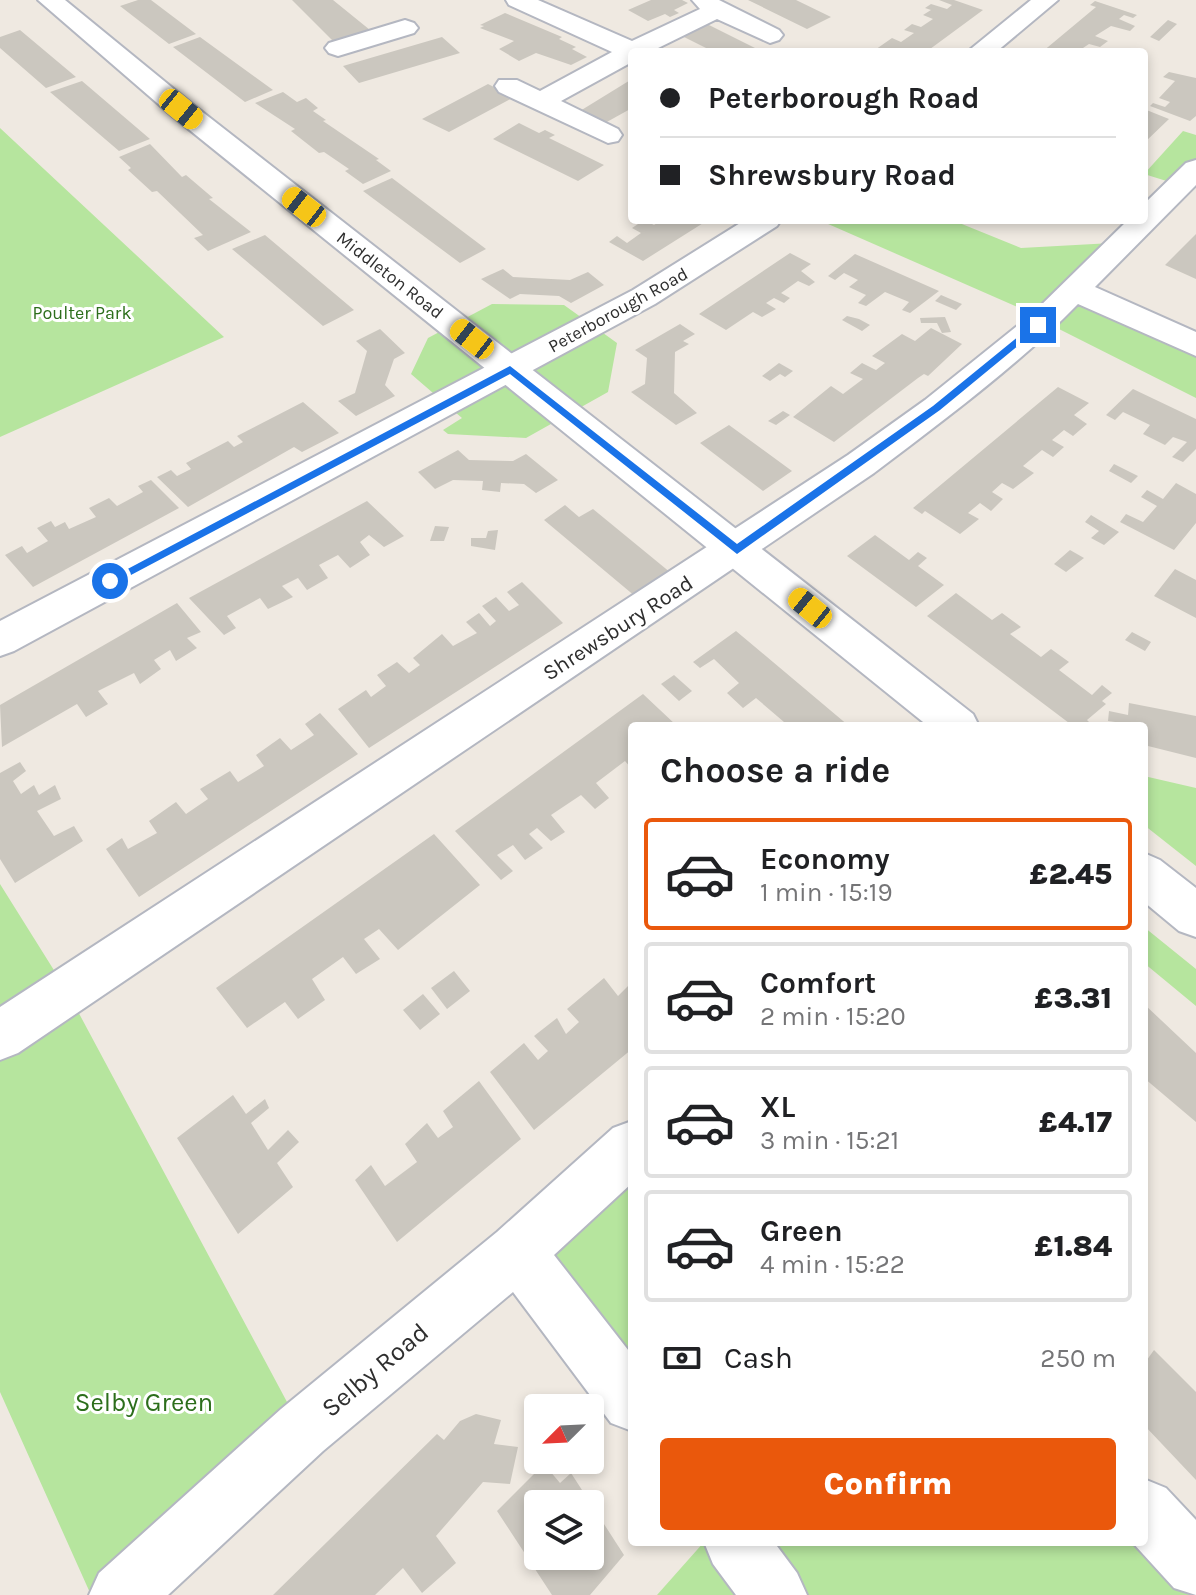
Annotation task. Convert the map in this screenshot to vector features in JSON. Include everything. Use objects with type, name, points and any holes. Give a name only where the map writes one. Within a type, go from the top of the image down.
[{"type":"street","name":"Middleton Road","points":[[50,0],[169,100],[953,722]]},
{"type":"street","points":[[518,0],[628,49]]},
{"type":"street","points":[[985,48],[1046,0]]},
{"type":"street","points":[[637,48],[711,5],[770,35]]},
{"type":"street","points":[[338,48],[417,25],[385,9]]},
{"type":"street","points":[[540,102],[628,53]]},
{"type":"street","points":[[508,86],[608,135]]},
{"type":"street","name":"Shrewsbury Road","points":[[1148,218],[1196,169]]},
{"type":"street","name":"Peterborough Road","points":[[0,640],[678,278],[760,224]]},
{"type":"street","name":"Shrewsbury Road","points":[[0,1036],[737,549],[937,408],[1076,291],[1142,224]]},
{"type":"street","points":[[1076,291],[1196,345]]},
{"type":"street","points":[[1148,877],[1196,916]]},
{"type":"street","name":"Selby Road","points":[[121,1595],[302,1430],[517,1252],[628,1151]]},
{"type":"street","points":[[517,1252],[628,1397]]},
{"type":"street","points":[[1148,1514],[1196,1566]]},
{"type":"street","points":[[738,1546],[775,1595]]},
{"type":"green space","name":"Poulter Park","points":[[0,128],[224,337],[0,437]]},
{"type":"green space","points":[[1183,131],[1196,135],[1196,159],[1173,183],[1148,175],[1148,170]]},
{"type":"green space","points":[[828,224],[962,224],[1021,248],[1112,243],[1038,316]]},
{"type":"green space","points":[[1082,300],[1196,350],[1196,398],[1051,325]]},
{"type":"green space","points":[[492,304],[564,305],[617,343],[608,392],[526,438],[448,434],[443,430],[462,418],[411,374],[428,338]]},
{"type":"green space","points":[[1148,777],[1196,788],[1196,866],[1148,828]]},
{"type":"green space","name":"Selby Green","points":[[0,884],[67,991],[302,1430],[91,1595],[0,1392]]},
{"type":"green space","points":[[1148,930],[1196,969],[1196,1006],[1148,966]]},
{"type":"green space","points":[[628,1151],[628,1397],[517,1252]]},
{"type":"green space","points":[[700,1546],[1148,1546],[1196,1595],[657,1595]]},
{"type":"building","points":[[138,0],[151,0],[196,34],[169,44],[120,6]]},
{"type":"building","points":[[292,0],[333,0],[370,30],[333,41]]},
{"type":"building","points":[[651,0],[682,0],[688,3],[674,10],[679,13],[670,17],[665,14],[648,21],[628,10]]},
{"type":"building","points":[[748,0],[796,0],[831,17],[807,29]]},
{"type":"building","points":[[939,0],[954,0],[983,10],[931,48],[878,48],[892,38],[901,42],[914,33],[904,30],[912,24],[921,27],[933,19],[923,15],[931,10],[925,8],[931,4],[947,9],[952,5]]},
{"type":"building","points":[[1095,1],[1137,15],[1133,18],[1124,15],[1119,19],[1135,26],[1130,31],[1111,26],[1095,36],[1108,41],[1100,47],[1089,44],[1083,48],[1047,48],[1096,7],[1090,5]]},
{"type":"building","points":[[505,13],[562,37],[559,39],[576,47],[572,49],[587,57],[571,65],[536,53],[519,61],[499,49],[514,41],[480,28],[484,26],[480,25]]},
{"type":"building","points":[[1168,20],[1177,24],[1159,41],[1150,37]]},
{"type":"building","points":[[707,24],[755,48],[706,48],[682,36]]},
{"type":"building","points":[[20,30],[76,77],[46,88],[0,48],[0,37]]},
{"type":"building","points":[[200,37],[273,90],[245,102],[173,47]]},
{"type":"building","points":[[442,37],[460,53],[359,83],[343,66]]},
{"type":"building","points":[[1169,72],[1196,78],[1196,116],[1190,121],[1150,106],[1153,103],[1165,107],[1170,102],[1159,98],[1175,81],[1163,77]]},
{"type":"building","points":[[82,81],[150,139],[119,151],[50,92]]},
{"type":"building","points":[[628,81],[628,110],[605,123],[580,111]]},
{"type":"building","points":[[488,84],[514,97],[449,132],[422,119]]},
{"type":"building","points":[[283,92],[297,102],[306,98],[318,108],[313,111],[326,120],[323,121],[379,159],[376,160],[391,171],[363,184],[345,171],[349,169],[324,152],[319,153],[291,131],[295,129],[255,103]]},
{"type":"building","points":[[1148,111],[1169,119],[1148,139]]},
{"type":"building","points":[[519,123],[539,133],[545,130],[555,135],[549,138],[604,165],[578,181],[493,139]]},
{"type":"building","points":[[150,144],[182,177],[186,175],[213,198],[209,199],[251,232],[208,251],[194,238],[203,235],[157,191],[152,192],[128,170],[131,168],[119,157]]},
{"type":"building","points":[[392,178],[486,249],[460,263],[363,191]]},
{"type":"building","points":[[638,224],[702,224],[643,261],[609,242],[617,236],[627,243],[641,233],[632,228]]},
{"type":"building","points":[[1196,234],[1196,279],[1165,265]]},
{"type":"building","points":[[265,235],[354,310],[323,326],[232,249]]},
{"type":"building","points":[[790,253],[811,264],[801,271],[815,282],[809,286],[798,281],[781,293],[790,298],[784,303],[774,298],[766,303],[776,309],[762,317],[753,312],[726,330],[699,314]]},
{"type":"building","points":[[855,254],[939,291],[910,313],[902,310],[909,302],[885,292],[866,306],[858,303],[866,295],[849,287],[858,280],[844,273],[835,280],[828,276]]},
{"type":"building","points":[[503,269],[513,277],[570,280],[588,272],[604,285],[571,303],[559,296],[520,294],[510,299],[481,279]]},
{"type":"building","points":[[941,295],[962,304],[956,310],[935,301]]},
{"type":"building","points":[[847,316],[870,325],[862,331],[842,320]]},
{"type":"building","points":[[945,317],[951,332],[942,333],[937,323],[921,323],[920,318]]},
{"type":"building","points":[[680,324],[695,334],[683,341],[689,344],[675,352],[674,393],[697,413],[676,425],[631,392],[645,384],[647,358],[635,350]]},
{"type":"building","points":[[931,328],[962,344],[928,376],[924,374],[918,378],[834,442],[793,417],[831,386],[843,394],[863,379],[850,373],[862,363],[876,370],[885,363],[872,356],[902,334],[915,341]]},
{"type":"building","points":[[380,329],[405,353],[394,359],[385,385],[395,396],[356,416],[338,401],[355,393],[367,351],[356,341]]},
{"type":"building","points":[[779,363],[793,371],[785,377],[780,374],[770,381],[762,376]]},
{"type":"building","points":[[1058,387],[1089,403],[1074,415],[1087,424],[1073,436],[1064,430],[1052,440],[1064,447],[1053,457],[1042,450],[1023,466],[1034,473],[1013,489],[1002,483],[992,492],[1003,499],[991,511],[980,503],[968,513],[979,519],[960,534],[925,511],[922,514],[913,508]]},
{"type":"building","points":[[1133,389],[1196,419],[1196,449],[1183,462],[1172,457],[1187,442],[1173,437],[1165,445],[1143,434],[1150,425],[1123,412],[1115,420],[1106,415]]},
{"type":"building","points":[[303,402],[339,433],[302,452],[294,447],[188,507],[157,477],[171,470],[177,476],[191,469],[186,463],[228,441],[234,447],[243,442],[237,436]]},
{"type":"building","points":[[783,411],[790,415],[776,425],[768,421]]},
{"type":"building","points":[[729,425],[792,471],[763,491],[700,443]]},
{"type":"building","points":[[458,450],[469,460],[513,461],[526,454],[558,480],[536,493],[524,484],[501,483],[500,492],[482,490],[483,481],[453,480],[435,489],[418,472]]},
{"type":"building","points":[[1114,464],[1138,476],[1131,483],[1109,471]]},
{"type":"building","points":[[151,480],[179,508],[33,587],[5,555],[22,546],[27,553],[48,541],[37,528],[51,521],[55,527],[65,522],[69,529],[96,517],[89,508],[109,498],[117,506],[143,492],[138,486]]},
{"type":"building","points":[[1176,483],[1196,494],[1196,523],[1174,550],[1120,522],[1126,514],[1143,522],[1157,506],[1141,497],[1147,490],[1163,499]]},
{"type":"building","points":[[367,501],[404,536],[384,547],[369,535],[360,542],[370,555],[350,568],[338,555],[319,565],[328,578],[307,590],[298,578],[282,586],[293,597],[268,609],[260,598],[227,616],[236,628],[224,635],[189,598]]},
{"type":"building","points":[[565,505],[579,517],[593,509],[671,573],[636,597],[544,520]]},
{"type":"building","points":[[1091,515],[1119,532],[1104,545],[1091,538],[1099,531],[1085,522]]},
{"type":"building","points":[[435,526],[449,527],[444,541],[430,541]]},
{"type":"building","points":[[498,530],[495,550],[471,546],[471,538],[486,538],[488,531]]},
{"type":"building","points":[[875,535],[909,560],[918,552],[927,558],[918,566],[944,585],[916,607],[847,556]]},
{"type":"building","points":[[1070,550],[1084,558],[1066,572],[1054,564]]},
{"type":"building","points":[[1175,569],[1196,580],[1196,618],[1154,596]]},
{"type":"building","points":[[522,582],[563,623],[369,748],[338,709],[366,690],[371,697],[386,686],[377,675],[397,662],[409,673],[420,665],[413,658],[442,634],[453,646],[477,633],[466,622],[479,613],[490,626],[496,621],[482,606],[496,597],[509,611],[519,605],[507,592]]},
{"type":"building","points":[[956,593],[992,620],[1002,613],[1021,627],[1010,634],[1041,657],[1051,649],[1069,662],[1059,670],[1092,695],[1102,685],[1112,693],[1102,701],[1106,704],[1087,720],[1089,722],[1068,722],[927,616]]},
{"type":"building","points":[[177,603],[201,632],[187,638],[197,648],[176,661],[170,650],[154,660],[161,669],[140,684],[134,673],[98,691],[108,704],[86,717],[77,704],[2,747],[0,705]]},
{"type":"building","points":[[736,631],[844,722],[784,722],[756,698],[743,708],[727,693],[739,683],[714,659],[700,668],[693,662]]},
{"type":"building","points":[[1132,632],[1151,642],[1145,651],[1125,640]]},
{"type":"building","points":[[674,675],[692,691],[679,701],[661,684]]},
{"type":"building","points":[[643,694],[673,722],[628,722],[628,764],[625,761],[596,783],[609,798],[595,809],[581,795],[551,815],[565,832],[551,841],[537,828],[529,834],[543,848],[525,860],[513,845],[497,855],[513,871],[501,880],[455,831]]},
{"type":"building","points":[[1129,703],[1196,716],[1196,758],[1148,746],[1148,722],[1108,721],[1109,711],[1128,715]]},
{"type":"building","points":[[320,713],[358,754],[139,897],[106,849],[122,838],[128,849],[157,833],[149,821],[176,802],[186,814],[208,799],[200,789],[230,771],[238,782],[264,766],[256,755],[280,738],[291,750],[314,735],[305,724]]},
{"type":"building","points":[[20,762],[26,771],[13,781],[21,794],[34,785],[39,795],[55,785],[61,799],[37,811],[54,836],[74,826],[83,841],[15,883],[0,859],[0,773]]},
{"type":"building","points":[[434,834],[480,885],[398,950],[379,929],[364,939],[380,959],[356,974],[343,957],[312,979],[325,1000],[298,1019],[285,1002],[247,1028],[216,988]]},
{"type":"building","points":[[454,971],[470,991],[447,1009],[431,988]]},
{"type":"building","points":[[604,978],[618,996],[628,986],[628,1052],[534,1130],[490,1072],[524,1043],[538,1060],[548,1051],[534,1036],[557,1018],[566,1034],[579,1022],[567,1009]]},
{"type":"building","points":[[423,994],[440,1014],[420,1030],[403,1010]]},
{"type":"building","points":[[1148,1008],[1196,1053],[1196,1122],[1148,1081]]},
{"type":"building","points":[[479,1081],[521,1139],[397,1242],[355,1180],[371,1165],[385,1186],[417,1162],[405,1144],[427,1123],[438,1138],[453,1127],[443,1111]]},
{"type":"building","points":[[233,1095],[246,1114],[265,1099],[269,1108],[251,1123],[268,1150],[288,1130],[299,1142],[277,1163],[293,1187],[238,1234],[177,1138]]},
{"type":"building","points":[[1154,1350],[1196,1392],[1196,1480],[1148,1429],[1148,1358]]},
{"type":"building","points":[[476,1414],[501,1420],[494,1444],[518,1447],[510,1484],[483,1482],[436,1536],[456,1563],[422,1593],[403,1568],[375,1595],[273,1595],[437,1434],[444,1440],[460,1421]]},
{"type":"building","points":[[534,1474],[552,1474],[560,1483],[572,1474],[582,1490],[524,1490],[524,1552],[497,1511]]},
{"type":"building","points":[[604,1524],[624,1555],[590,1595],[552,1595],[536,1570],[604,1570]]},
{"type":"route","points":[[110,581],[510,369],[737,549],[937,408],[1038,325]]}]
